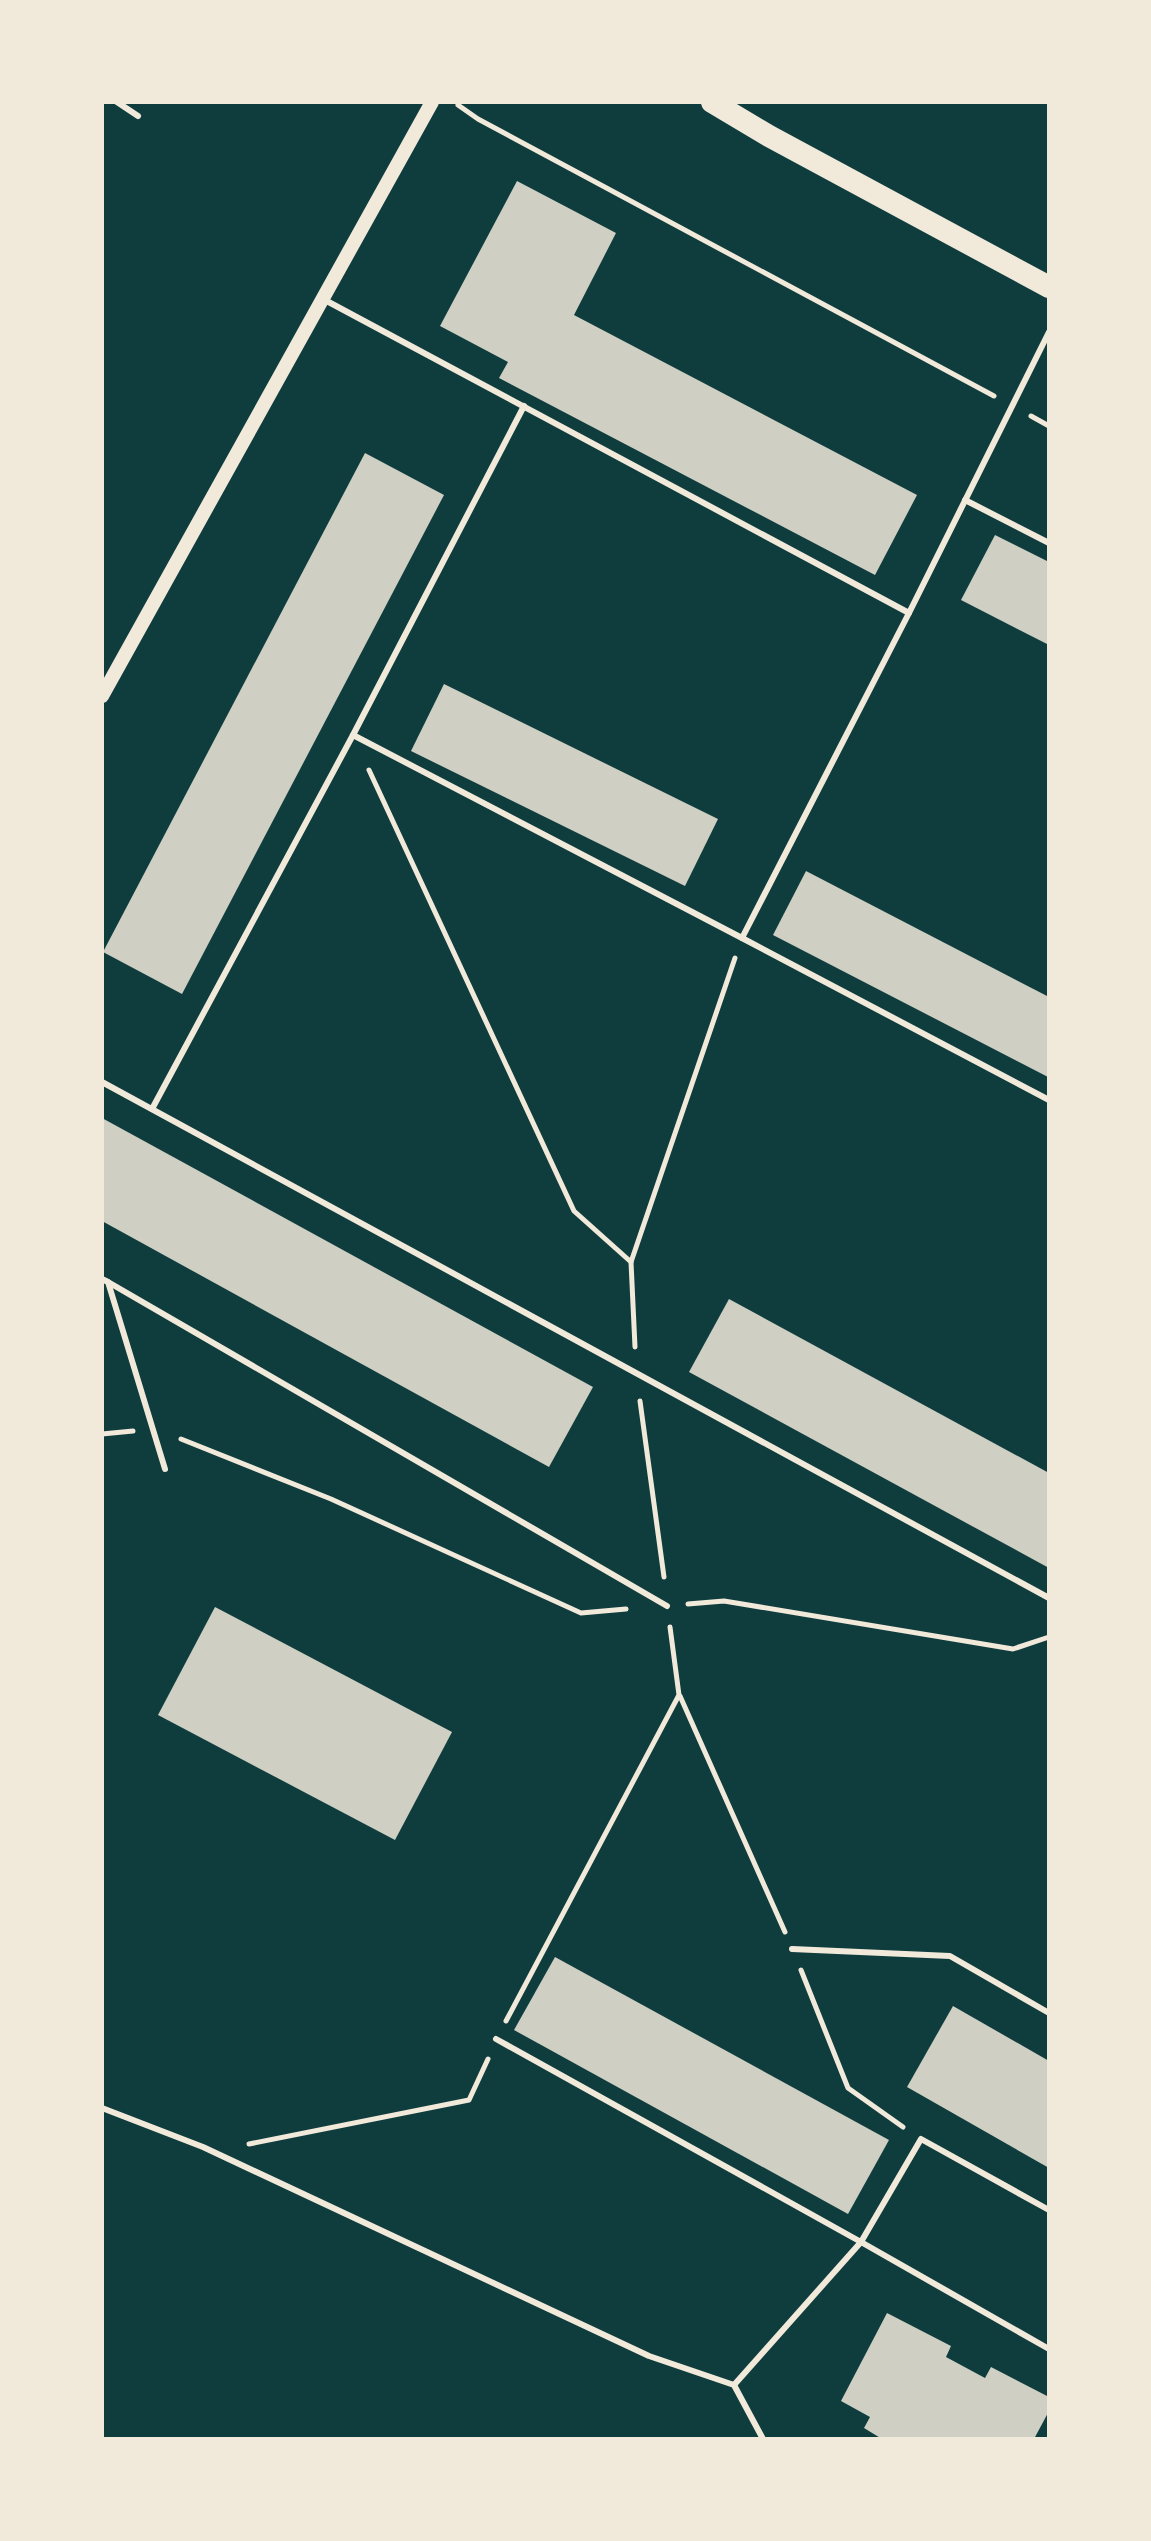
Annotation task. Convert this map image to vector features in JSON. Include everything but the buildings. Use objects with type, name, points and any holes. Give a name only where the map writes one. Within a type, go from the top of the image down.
[{"type":"highway","points":[[712,102],[1049,287]]},
{"type":"street","points":[[102,696],[432,102]]},
{"type":"lane","points":[[117,102],[138,116]]},
{"type":"lane","points":[[323,299],[909,613]]},
{"type":"lane","points":[[742,938],[1049,332]]},
{"type":"lane","points":[[152,1109],[353,735],[524,406]]},
{"type":"lane","points":[[965,500],[1049,543]]},
{"type":"lane","points":[[353,735],[1049,1100]]},
{"type":"lane","points":[[102,1082],[1049,1598]]},
{"type":"lane","points":[[105,1280],[165,1469]]},
{"type":"lane","points":[[105,1280],[667,1606]]},
{"type":"lane","points":[[792,1949],[950,1956],[1049,2013]]},
{"type":"lane","points":[[496,2039],[1049,2349]]},
{"type":"lane","points":[[102,2108],[212,2152],[649,2356],[734,2385],[763,2439]]},
{"type":"lane","points":[[734,2385],[861,2242],[921,2139],[1049,2210]]},
{"type":"path","points":[[454,102],[478,119],[1049,426]]},
{"type":"path","points":[[353,735],[574,1211],[631,1262]]},
{"type":"path","points":[[212,2152],[469,2100],[496,2039],[679,1695],[637,1374],[631,1262],[742,938]]}]
